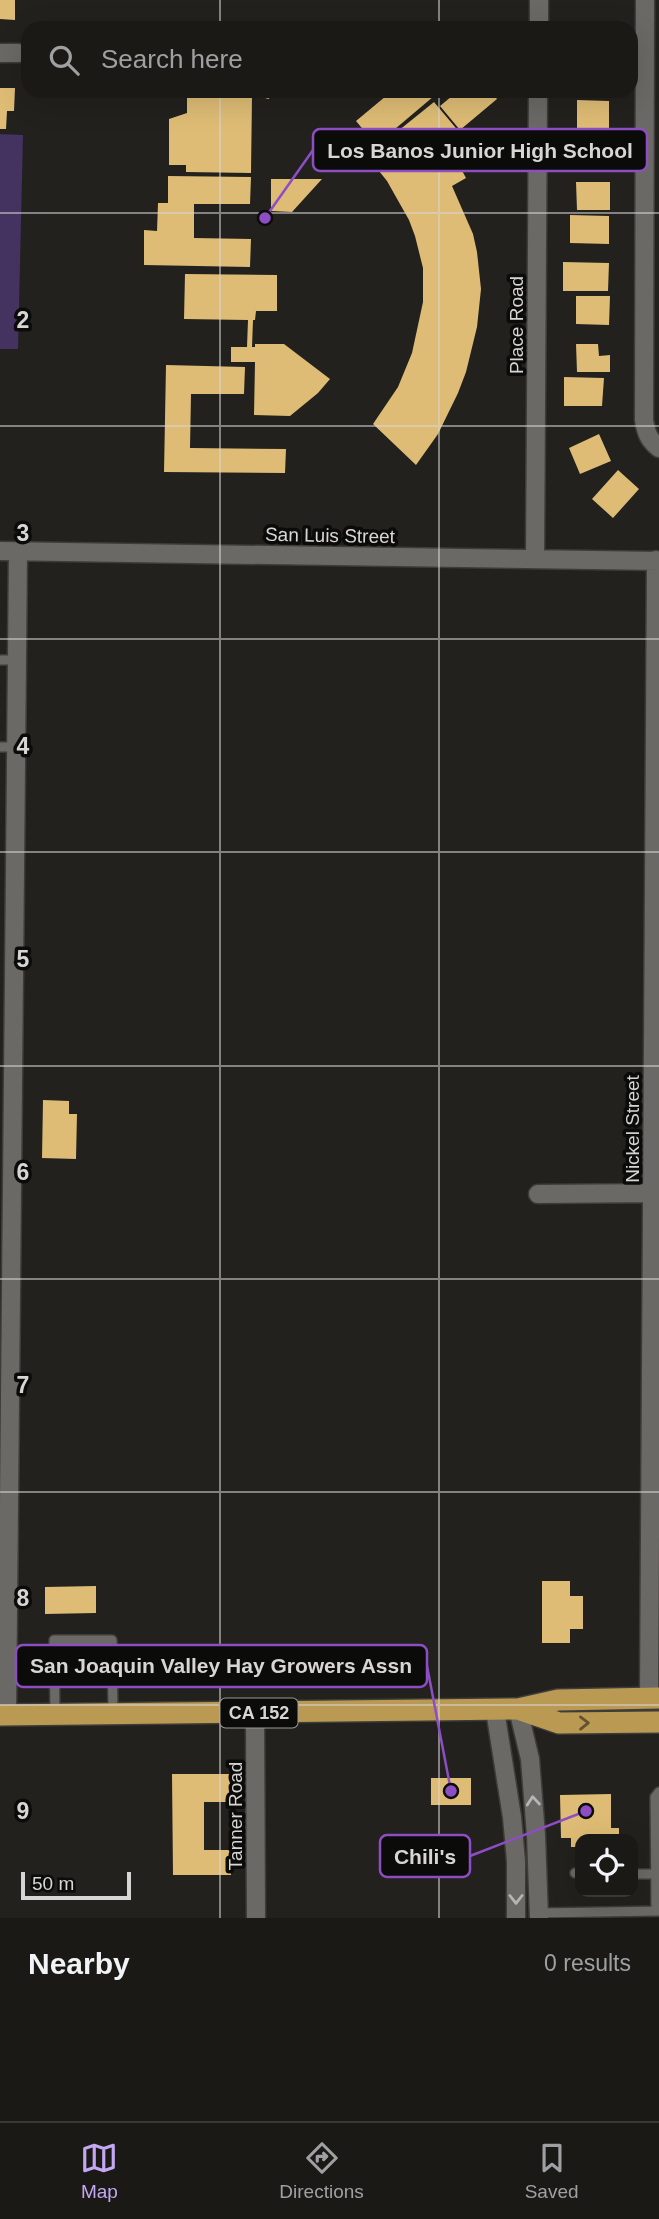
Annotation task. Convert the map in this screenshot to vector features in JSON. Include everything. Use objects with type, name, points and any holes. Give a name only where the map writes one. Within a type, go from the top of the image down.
[{"type":"highway","name":"CA 152","points":[[3,1715],[495,1710],[518,1709],[558,1700],[654,1698]]},
{"type":"highway","name":"CA 152","points":[[518,1709],[559,1723],[659,1722]]},
{"type":"street","points":[[539,0],[539,21]]},
{"type":"street","points":[[645,0],[644,421],[646,432],[659,448]]},
{"type":"street","points":[[0,53],[19,53]]},
{"type":"street","name":"Place Road","points":[[535,559],[538,98]]},
{"type":"street","points":[[3,1715],[7,1658],[9,551]]},
{"type":"street","name":"San Luis Street","points":[[9,551],[658,561]]},
{"type":"street","name":"Nickel Street","points":[[654,1698],[658,561]]},
{"type":"street","points":[[538,1194],[656,1193]]},
{"type":"street","points":[[518,1709],[530,1759],[539,1915]]},
{"type":"street","points":[[495,1710],[512,1817],[516,1861],[516,1918]]},
{"type":"street","name":"Tanner Road","points":[[256,1713],[256,1918]]},
{"type":"lane","points":[[55,1715],[54,1640],[112,1640],[113,1714]]},
{"type":"lane","points":[[7,1658],[54,1658]]},
{"type":"lane","points":[[539,1915],[658,1911],[655,1797],[659,1792]]},
{"type":"lane","points":[[638,1874],[655,1874]]},
{"type":"shaded area","points":[[0,134],[23,135],[18,349],[0,349]]},
{"type":"building","points":[[0,0],[15,0],[15,20],[0,19]]},
{"type":"building","points":[[0,88],[15,88],[14,111],[7,111],[6,129],[0,129]]},
{"type":"building","points":[[187,98],[252,98],[251,173],[186,172],[186,165],[169,165],[169,119],[187,113]]},
{"type":"building","points":[[384,98],[432,98],[376,145],[356,121]]},
{"type":"building","points":[[450,98],[497,99],[460,130],[440,106]]},
{"type":"building","points":[[577,100],[609,101],[609,129],[577,129]]},
{"type":"building","points":[[434,102],[455,127],[473,157],[459,165],[466,178],[452,186],[473,234],[481,289],[477,327],[466,372],[438,434],[416,465],[373,424],[398,387],[412,353],[423,302],[423,268],[409,220],[387,181],[367,156]]},
{"type":"building","points":[[168,176],[251,177],[250,204],[194,204],[194,238],[251,239],[250,267],[144,265],[144,230],[157,231],[158,203],[168,203]]},
{"type":"building","points":[[271,179],[322,179],[292,212],[271,211]]},
{"type":"building","points":[[576,182],[610,182],[610,210],[577,210]]},
{"type":"building","points":[[570,215],[609,216],[609,244],[570,243]]},
{"type":"building","points":[[563,262],[609,263],[608,291],[563,291]]},
{"type":"building","points":[[185,274],[277,275],[277,311],[256,311],[252,347],[255,347],[255,344],[284,344],[330,379],[318,393],[290,416],[254,415],[255,362],[231,362],[231,347],[247,347],[248,320],[184,319]]},
{"type":"building","points":[[576,296],[610,296],[609,325],[576,324]]},
{"type":"building","points":[[576,344],[598,344],[599,356],[610,355],[610,372],[577,372]]},
{"type":"building","points":[[166,365],[245,367],[244,394],[191,394],[190,448],[286,449],[285,473],[164,472]]},
{"type":"building","points":[[564,377],[604,378],[602,406],[564,406]]},
{"type":"building","points":[[599,434],[611,461],[580,474],[569,448]]},
{"type":"building","points":[[618,470],[639,489],[613,518],[592,499]]},
{"type":"building","points":[[43,1100],[69,1101],[69,1114],[77,1114],[76,1159],[42,1158]]},
{"type":"building","points":[[542,1581],[570,1581],[570,1596],[583,1596],[583,1629],[570,1629],[570,1643],[542,1643]]},
{"type":"building","points":[[96,1586],[96,1613],[45,1614],[45,1587]]},
{"type":"building","points":[[172,1774],[232,1774],[232,1802],[204,1802],[204,1850],[231,1850],[231,1875],[173,1875]]},
{"type":"building","points":[[431,1778],[471,1778],[471,1805],[431,1805]]},
{"type":"building","points":[[611,1794],[611,1828],[619,1828],[619,1834],[575,1834],[575,1847],[571,1847],[571,1838],[561,1838],[560,1795]]},
{"type":"place","name":"Los Banos Junior High School","points":[[265,218]]},
{"type":"place","name":"San Joaquin Valley Hay Growers Assn","points":[[451,1791]]},
{"type":"place","name":"Chili's","points":[[586,1811]]}]
